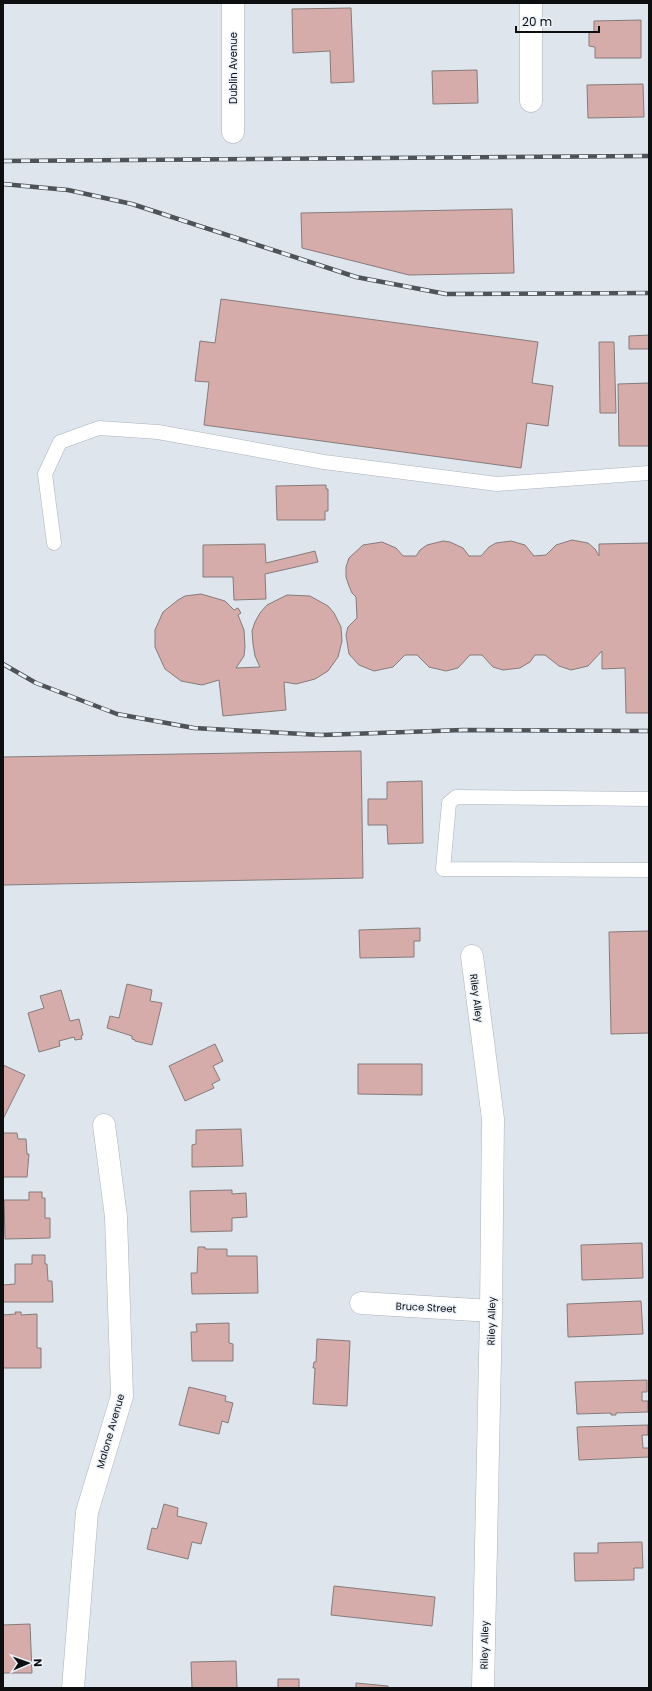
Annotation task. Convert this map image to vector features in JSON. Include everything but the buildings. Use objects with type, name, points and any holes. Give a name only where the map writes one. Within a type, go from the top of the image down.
[{"type":"street","name":"Dublin Avenue","points":[[233,3],[233,132]]},
{"type":"street","points":[[531,3],[531,101]]},
{"type":"street","name":"Riley Alley","points":[[472,956],[493,1119],[491,1311],[483,1688]]},
{"type":"street","name":"Malone Avenue","points":[[73,1688],[87,1512],[122,1396],[116,1217],[104,1125]]},
{"type":"street","name":"Bruce Street","points":[[361,1304],[491,1311]]},
{"type":"lane","points":[[54,543],[45,474],[60,442],[99,428],[158,432],[324,462],[496,484],[649,473]]},
{"type":"lane","points":[[649,799],[456,797],[449,803],[443,869],[649,870]]},
{"type":"railway","points":[[3,161],[649,156]]},
{"type":"railway","points":[[3,184],[68,190],[132,204],[356,277],[446,294],[649,293]]},
{"type":"railway","points":[[3,664],[36,683],[117,714],[194,728],[321,735],[463,730],[649,731]]}]
